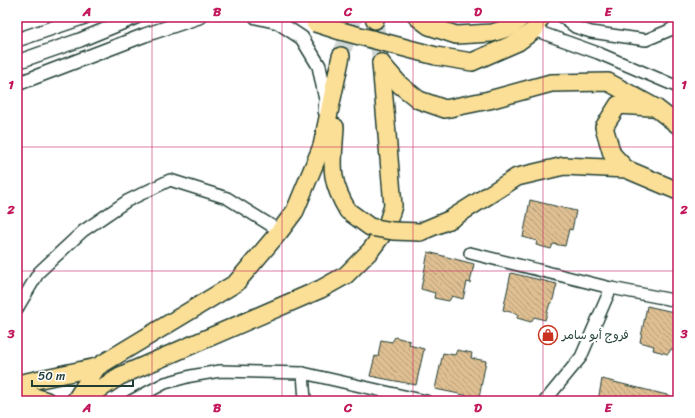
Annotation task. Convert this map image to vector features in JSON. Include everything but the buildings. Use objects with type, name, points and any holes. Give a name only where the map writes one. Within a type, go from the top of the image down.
[{"type":"main road","points":[[417,17],[429,26],[456,35],[492,33],[511,27],[522,17]]},
{"type":"main road","points":[[312,20],[337,30],[436,56],[472,62],[518,42],[538,23]]},
{"type":"main road","points":[[17,384],[97,367],[236,284],[295,211],[322,146],[340,63],[332,171],[338,193],[348,211],[370,227],[393,231],[420,232],[451,219],[517,177],[564,166],[626,169],[678,191]]},
{"type":"main road","points":[[82,401],[120,376],[321,289],[346,275],[370,251],[386,230],[393,206],[381,63],[400,85],[419,100],[445,109],[489,100],[551,83],[608,82],[656,108],[678,125]]},
{"type":"main road","points":[[626,169],[612,154],[604,127],[618,105],[656,108]]},
{"type":"main road","points":[[75,401],[97,367]]},
{"type":"main road","points":[[17,390],[47,401]]},
{"type":"street","points":[[17,40],[85,17]]},
{"type":"street","points":[[17,62],[80,40],[136,17]]},
{"type":"street","points":[[17,84],[145,35],[198,17]]},
{"type":"street","points":[[256,17],[278,22],[302,38],[319,66],[326,100],[322,146]]},
{"type":"street","points":[[562,17],[575,27],[591,32],[646,40],[670,30],[678,24]]},
{"type":"street","points":[[538,23],[598,52],[678,87]]},
{"type":"street","points":[[17,309],[38,272],[83,230],[127,201],[170,180],[227,198],[280,231]]},
{"type":"street","points":[[470,253],[611,288],[678,301]]},
{"type":"street","points":[[544,401],[581,357],[611,288]]},
{"type":"street","points":[[130,401],[165,383],[191,376],[220,371],[303,373],[426,401]]},
{"type":"street","points":[[303,373],[305,401]]},
{"type":"tunnel","points":[[341,56],[354,17]]},
{"type":"tunnel","points":[[375,20],[381,63]]},
{"type":"place","name":"فروج أبو سامر","points":[[548,335]]}]
